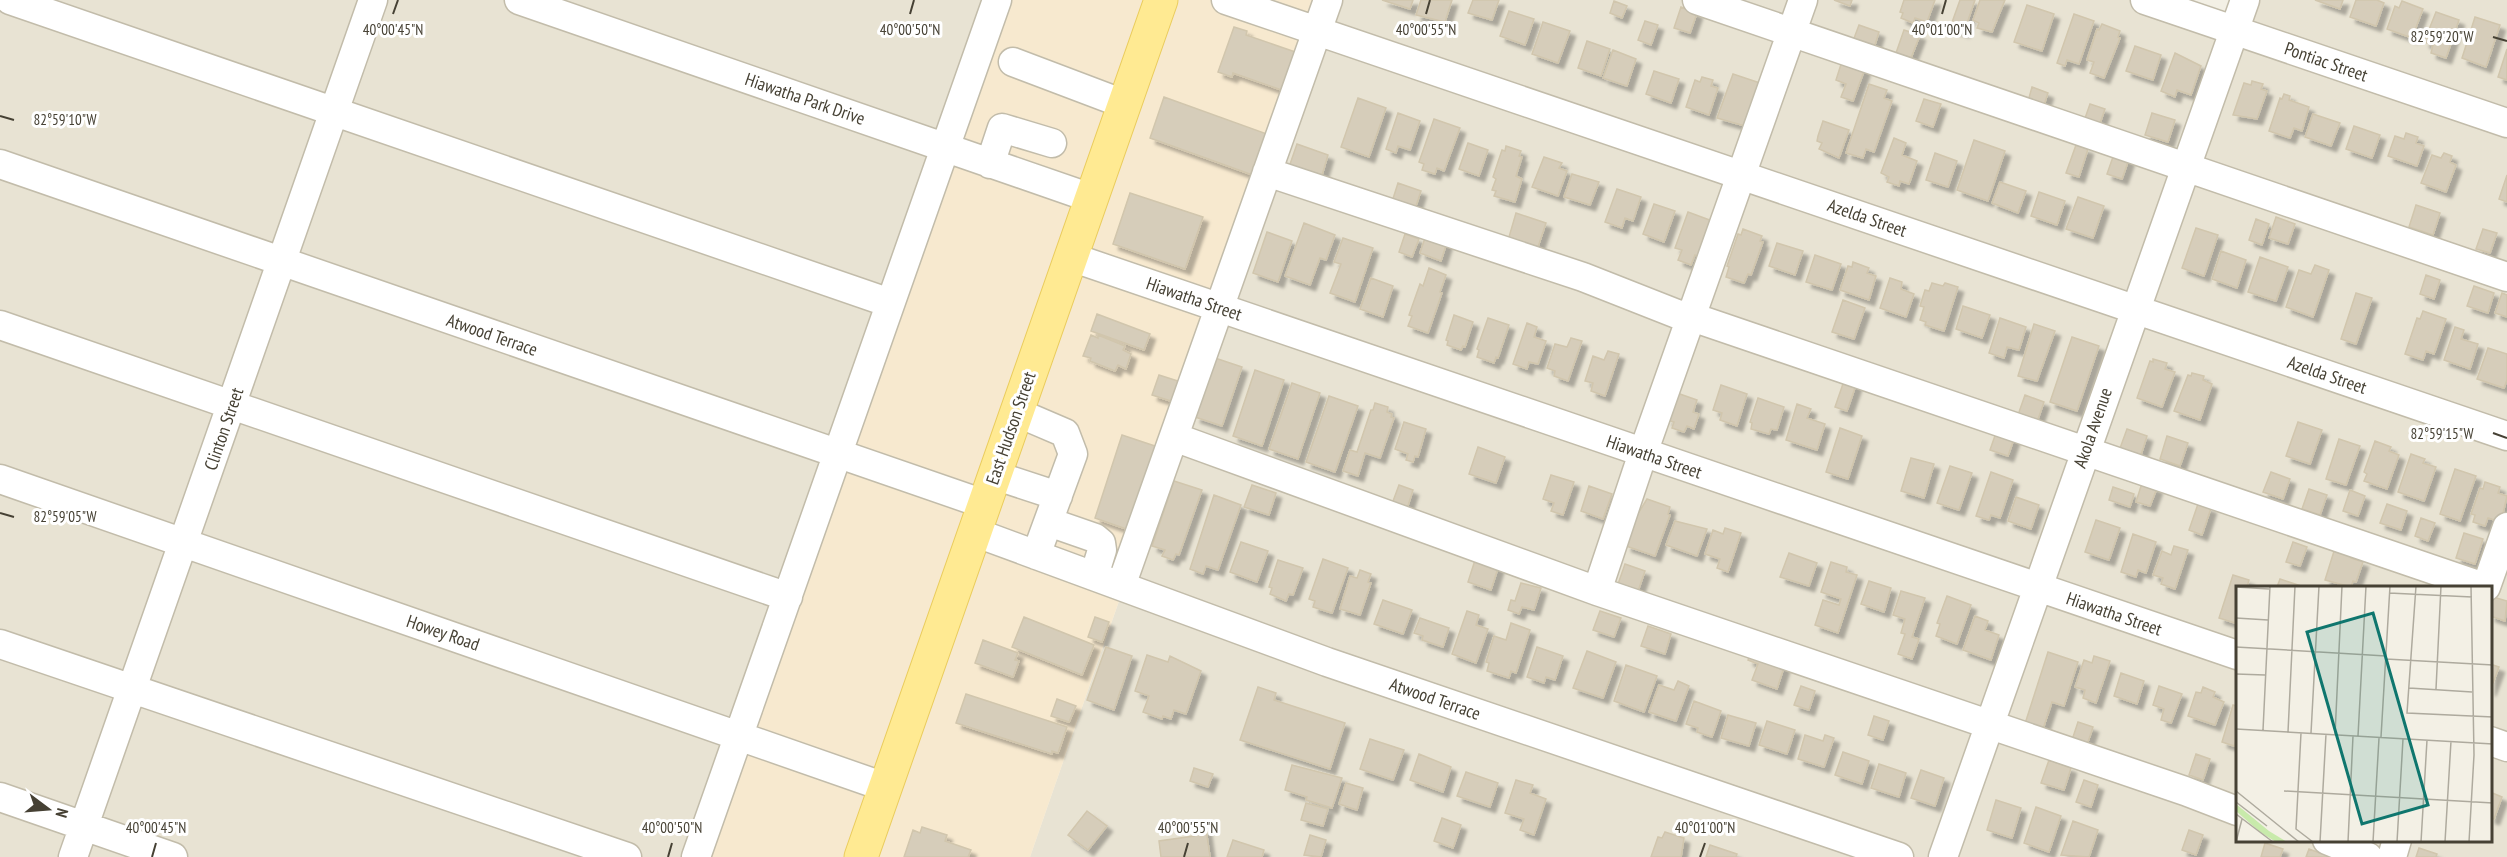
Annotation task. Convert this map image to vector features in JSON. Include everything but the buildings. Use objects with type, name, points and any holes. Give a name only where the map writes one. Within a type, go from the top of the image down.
[{"type":"main road","name":"East Hudson Street","points":[[861,857],[1161,0]]},
{"type":"street","points":[[10,0],[890,303]]},
{"type":"street","name":"Clinton Street","points":[[74,857],[374,0]]},
{"type":"street","name":"Hiawatha Park Drive","points":[[519,0],[1091,198]]},
{"type":"street","points":[[696,857],[997,0]]},
{"type":"street","name":"Azelda Street","points":[[1226,0],[2507,436]]},
{"type":"street","points":[[1121,586],[1328,0]]},
{"type":"street","points":[[1697,0],[2507,277]]},
{"type":"street","points":[[1597,591],[1740,174],[1803,0]]},
{"type":"street","name":"Pontiac Street","points":[[2145,0],[2507,123]]},
{"type":"street","name":"Akola Avenue","points":[[1943,857],[2134,309],[2245,0]]},
{"type":"street","points":[[1013,62],[1124,104]]},
{"type":"street","points":[[990,164],[1002,128],[1052,143]]},
{"type":"street","name":"Atwood Terrace","points":[[0,164],[984,504],[1036,555],[1327,662],[1899,857]]},
{"type":"street","points":[[1267,172],[1583,277],[1677,314],[1692,317],[2086,450],[2482,586]]},
{"type":"street","name":"Hiawatha Street","points":[[1071,257],[2236,655]]},
{"type":"street","points":[[0,325],[788,597]]},
{"type":"street","points":[[1016,412],[1065,434],[1073,454],[1036,555]]},
{"type":"street","points":[[1174,437],[1597,591],[2185,791],[2236,811]]},
{"type":"street","name":"Howey Road","points":[[0,479],[885,787]]},
{"type":"street","points":[[984,504],[1053,509],[1101,543],[1102,550],[1094,576]]},
{"type":"street","points":[[2485,586],[2507,527]]},
{"type":"street","points":[[2492,590],[2507,595]]},
{"type":"street","points":[[0,644],[627,857]]},
{"type":"street","points":[[2492,742],[2507,747]]},
{"type":"street","points":[[0,797],[173,857]]},
{"type":"street","points":[[2332,842],[2368,857]]},
{"type":"street","points":[[2392,857],[2396,842]]},
{"type":"shaded area","points":[[0,0],[996,0],[695,857],[0,857]]},
{"type":"shaded area","points":[[996,0],[1328,0],[1030,857],[696,857]]},
{"type":"shaded area","points":[[1328,0],[2178,0],[2220,15],[2229,11],[2233,0],[2507,0],[2507,857],[1030,857]]}]
